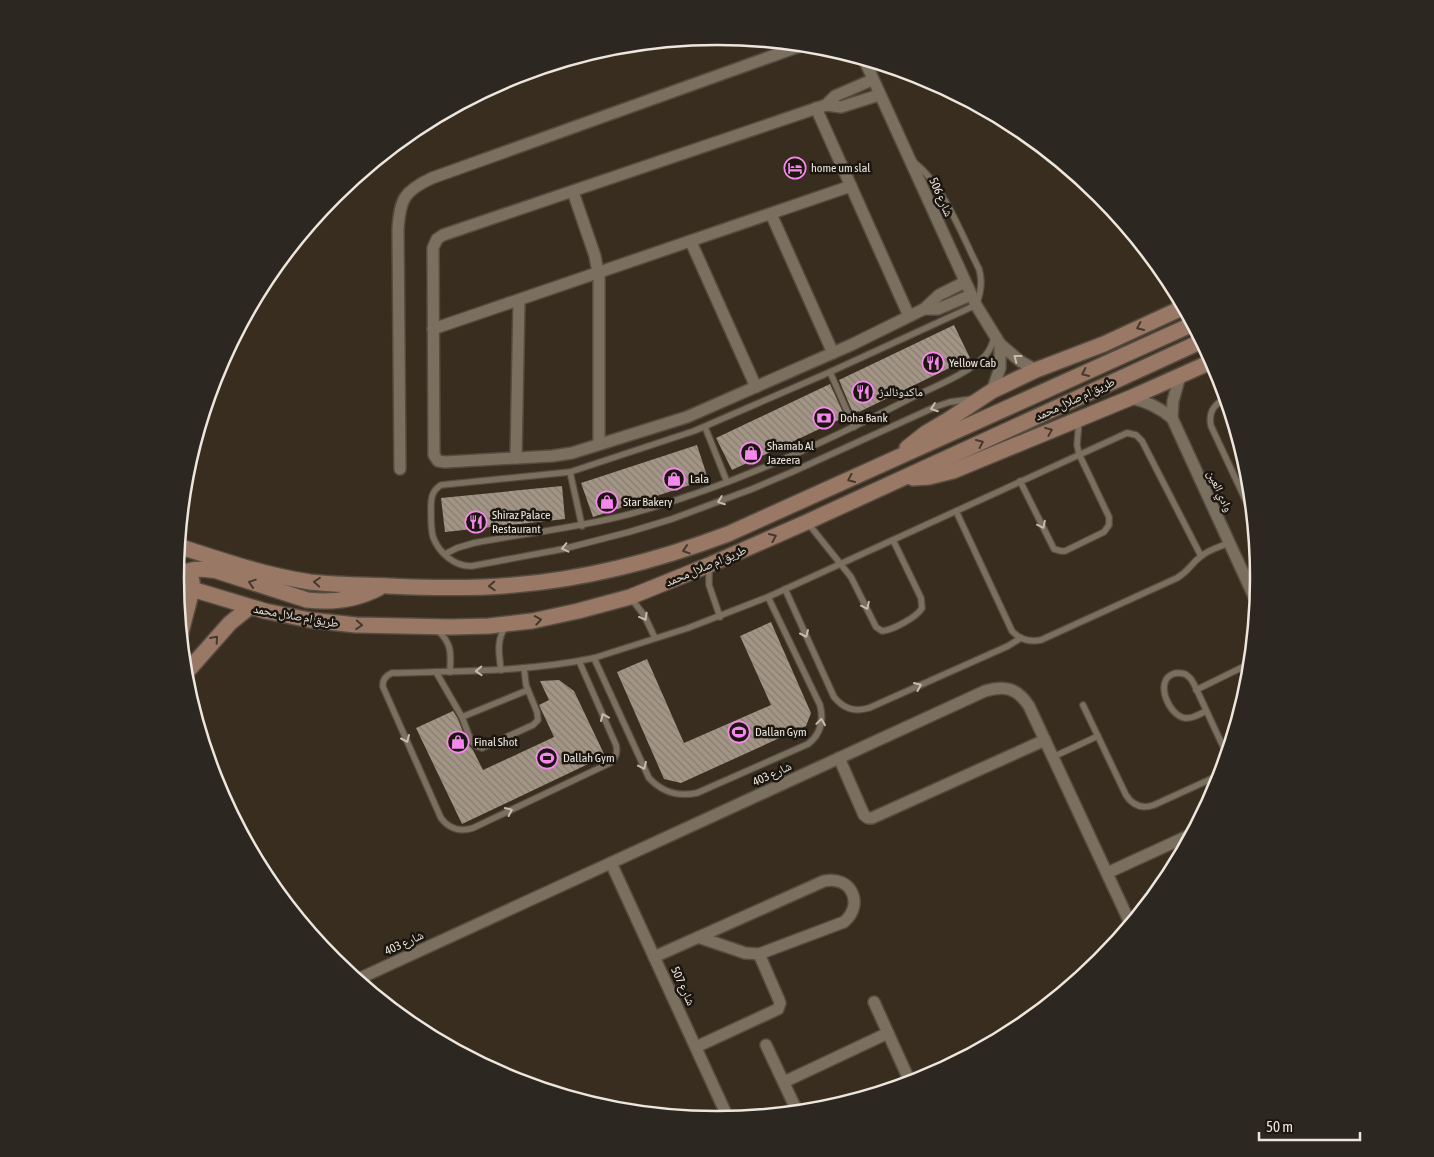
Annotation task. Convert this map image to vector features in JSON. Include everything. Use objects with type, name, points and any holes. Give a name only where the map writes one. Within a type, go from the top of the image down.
[{"type":"street","points":[[400,469],[399,210],[405,196],[415,186],[441,174],[788,50]]},
{"type":"street","name":"شارع 506","points":[[867,67],[973,300],[997,340],[1013,356],[1036,370]]},
{"type":"street","points":[[821,107],[835,96],[872,80]]},
{"type":"street","points":[[880,95],[841,107],[821,107],[443,235],[437,239],[433,248],[433,451],[435,458],[438,461],[445,462],[552,456],[572,453],[687,417],[833,353],[910,316],[924,309],[939,296],[965,282]]},
{"type":"street","points":[[821,107],[851,186],[910,316]]},
{"type":"street","points":[[433,329],[851,186]]},
{"type":"street","points":[[573,192],[598,272],[599,444]]},
{"type":"street","points":[[771,214],[833,353]]},
{"type":"street","points":[[691,242],[756,387]]},
{"type":"street","points":[[516,458],[519,300]]},
{"type":"street","points":[[924,309],[938,308],[973,300]]},
{"type":"street","points":[[896,459],[920,437],[987,394],[1036,370],[1104,344],[1178,310]]},
{"type":"street","name":"طريق ام صلال محمد","points":[[185,549],[264,573],[288,578],[311,582],[383,586],[472,588],[559,580],[602,572],[645,562],[728,534],[1187,327]]},
{"type":"street","points":[[987,394],[1000,368],[997,340]]},
{"type":"street","name":"طريق ام صلال محمد","points":[[184,587],[288,616],[333,623],[379,627],[470,627],[555,617],[630,597],[709,565],[1195,344]]},
{"type":"street","points":[[904,478],[930,477],[953,470],[1130,398],[1205,364]]},
{"type":"street","points":[[1172,418],[1173,401],[1180,376]]},
{"type":"street","points":[[1130,398],[1157,406],[1172,418]]},
{"type":"street","name":"وادي العين","points":[[1172,418],[1250,587]]},
{"type":"street","points":[[185,560],[192,577],[192,590],[185,616]]},
{"type":"street","points":[[184,573],[190,570],[217,571],[307,600],[320,602],[346,600],[383,586]]},
{"type":"street","points":[[191,667],[230,623],[250,607]]},
{"type":"street","name":"شارع 403","points":[[362,977],[977,694],[995,688],[1010,690],[1023,697],[1029,706],[1128,918]]},
{"type":"street","points":[[839,758],[864,815],[868,818],[1045,740]]},
{"type":"street","points":[[1107,873],[1182,838]]},
{"type":"street","name":"شارع 507","points":[[611,863],[725,1112]]},
{"type":"street","points":[[654,957],[698,937],[824,881],[840,882],[849,888],[854,898],[852,914],[844,922],[760,954],[745,953],[698,937]]},
{"type":"street","points":[[696,1047],[778,1009],[780,1000],[760,954]]},
{"type":"street","points":[[874,1002],[908,1076]]},
{"type":"street","points":[[784,1082],[888,1033]]},
{"type":"street","points":[[766,1045],[795,1106]]},
{"type":"lane","points":[[908,158],[927,175],[942,196],[979,269],[981,290],[973,300],[830,372],[705,427],[570,472],[441,485],[435,489],[432,495],[432,530],[438,545],[445,554],[456,563],[472,566],[563,548],[629,532],[680,516],[752,489],[935,407],[987,394]]},
{"type":"lane","points":[[445,554],[474,543],[582,526],[667,503],[727,482],[854,427],[971,366],[984,356],[993,342],[997,340]]},
{"type":"lane","points":[[830,372],[854,427]]},
{"type":"lane","points":[[1220,402],[1213,408],[1210,420],[1211,426],[1244,496]]},
{"type":"lane","points":[[1020,481],[1054,549],[1065,550],[1101,535],[1107,529],[1110,521],[1109,517],[1079,454],[1077,436],[1079,419]]},
{"type":"lane","points":[[705,427],[727,482]]},
{"type":"lane","points":[[579,661],[616,745],[617,750],[614,760],[473,828],[463,830],[448,826],[441,818],[382,684],[385,677],[392,673],[501,670],[579,661],[594,658],[720,617],[785,590],[1123,434],[1132,433],[1139,437],[1201,556]]},
{"type":"lane","points":[[570,472],[582,526]]},
{"type":"lane","points":[[956,511],[1012,631],[1021,638],[1034,641],[1041,640],[1177,578],[1201,556],[1229,543]]},
{"type":"lane","points":[[807,522],[842,564],[855,584],[876,627],[882,631],[890,630],[916,616],[922,608],[922,603],[892,540]]},
{"type":"lane","points":[[709,565],[709,585],[720,617]]},
{"type":"lane","points":[[785,590],[834,697],[845,707],[852,710],[869,708],[1008,646],[1021,638]]},
{"type":"lane","points":[[630,597],[644,615],[655,638]]},
{"type":"lane","points":[[594,658],[650,778],[667,792],[682,795],[697,793],[808,744],[820,730],[822,718],[820,705],[768,597]]},
{"type":"lane","points":[[501,670],[499,644],[502,633],[508,624]]},
{"type":"lane","points":[[432,627],[442,635],[449,645],[451,652],[450,672]]},
{"type":"lane","points":[[1196,690],[1243,667]]},
{"type":"lane","points":[[436,672],[462,717],[473,744],[479,748],[486,747],[536,723],[538,716],[528,690],[524,668]]},
{"type":"lane","points":[[1206,711],[1191,718],[1180,717],[1171,709],[1164,691],[1166,679],[1176,673],[1188,676],[1191,679],[1223,746]]},
{"type":"lane","points":[[462,717],[528,690]]},
{"type":"lane","points":[[1083,705],[1126,795],[1129,800],[1138,806],[1149,806],[1212,779]]},
{"type":"lane","points":[[1053,757],[1098,736]]},
{"type":"building","points":[[954,325],[970,358],[859,412],[853,413],[839,380]]},
{"type":"building","points":[[830,384],[845,417],[732,470],[716,438]]},
{"type":"building","points":[[697,445],[708,479],[593,517],[581,483]]},
{"type":"building","points":[[562,486],[565,519],[445,532],[441,498]]},
{"type":"building","points":[[771,622],[811,713],[806,726],[681,783],[664,779],[617,672],[647,659],[684,743],[771,705],[740,636]]},
{"type":"building","points":[[559,680],[574,691],[605,756],[462,824],[416,728],[453,711],[467,743],[473,750],[483,770],[554,737],[539,705],[549,700],[540,681]]},
{"type":"place","name":"home um slal","points":[[795,168]]},
{"type":"place","name":"Yellow Cab","points":[[933,363]]},
{"type":"place","name":"ماكدونالدز","points":[[863,392]]},
{"type":"place","name":"Doha Bank","points":[[824,418]]},
{"type":"place","name":"Shamab Al Jazeera","points":[[751,453]]},
{"type":"place","name":"Lala","points":[[674,479]]},
{"type":"place","name":"Star Bakery","points":[[607,502]]},
{"type":"place","name":"Shiraz Palace Restaurant","points":[[476,522]]},
{"type":"place","name":"Dallan Gym","points":[[739,732]]},
{"type":"place","name":"Final Shot","points":[[458,742]]},
{"type":"place","name":"Dallah Gym","points":[[547,758]]}]
